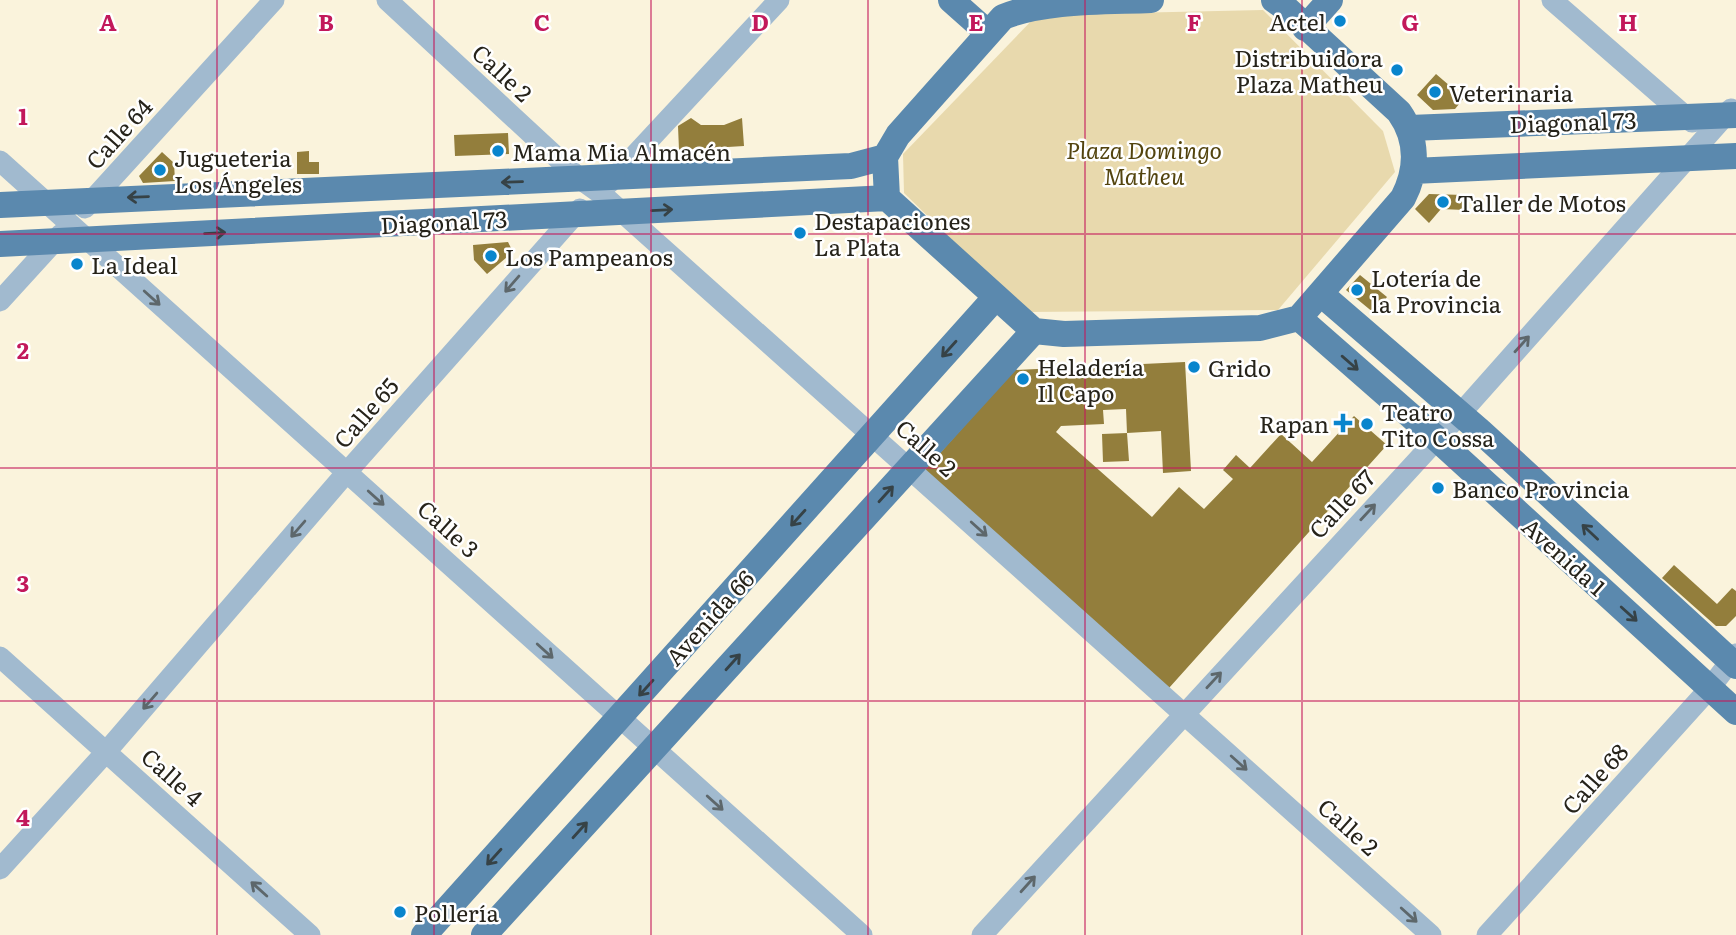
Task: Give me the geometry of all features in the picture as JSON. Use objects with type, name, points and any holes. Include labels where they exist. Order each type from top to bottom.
[{"type":"main road","points":[[951,0],[987,32]]},
{"type":"main road","points":[[1151,0],[1011,5],[898,135],[885,157],[887,198],[1034,331],[1064,334],[1260,327],[1299,318],[1403,198],[1413,171],[1410,128],[1399,112],[1274,0]]},
{"type":"main road","points":[[1305,28],[1330,0]]},
{"type":"main road","name":"Diagonal 73","points":[[1410,128],[1686,116],[1733,111]]},
{"type":"main road","name":"Diagonal 73","points":[[0,205],[93,199],[598,183],[851,166],[885,157]]},
{"type":"main road","name":"Diagonal 73","points":[[1413,171],[1734,158]]},
{"type":"main road","name":"Diagonal 73","points":[[0,244],[71,235],[574,215],[887,198]]},
{"type":"main road","name":"Avenida 1","points":[[1321,295],[1461,413],[1734,661]]},
{"type":"main road","name":"Avenida 66","points":[[424,935],[995,298]]},
{"type":"main road","name":"Avenida 1","points":[[1299,318],[1436,438],[1736,712]]},
{"type":"main road","name":"Avenida 66","points":[[484,935],[1034,331]]},
{"type":"street","name":"Calle 64","points":[[0,301],[71,235],[93,199],[274,0]]},
{"type":"street","name":"Calle 2","points":[[387,0],[598,183],[622,212],[1431,935]]},
{"type":"street","name":"Calle 65","points":[[0,869],[106,752],[347,472],[574,215],[598,183],[779,0]]},
{"type":"street","points":[[1552,0],[1734,158]]},
{"type":"street","name":"Calle 67","points":[[982,935],[1461,413],[1687,158],[1733,111]]},
{"type":"street","name":"Calle 3","points":[[0,160],[47,202],[71,235],[347,472],[862,935]]},
{"type":"street","name":"Calle 4","points":[[0,657],[310,935]]},
{"type":"street","name":"Calle 68","points":[[1487,935],[1734,661]]},
{"type":"green space","name":"Plaza Domingo Matheu","points":[[1263,10],[1383,131],[1395,172],[1278,310],[1026,312],[904,193],[903,154],[1037,15]]},
{"type":"building","name":"Veterinaria","points":[[1436,74],[1464,98],[1455,109],[1433,110],[1417,95]]},
{"type":"building","points":[[691,118],[701,125],[724,125],[742,118],[744,146],[679,150],[678,126]]},
{"type":"building","points":[[508,133],[509,154],[455,156],[454,135]]},
{"type":"building","points":[[309,151],[309,162],[319,162],[319,174],[297,174],[297,152]]},
{"type":"building","name":"Jugueteria Los Ángeles","points":[[162,152],[174,163],[175,181],[143,183],[139,176]]},
{"type":"building","name":"Taller de Motos","points":[[1429,194],[1464,195],[1464,210],[1441,209],[1429,223],[1415,209]]},
{"type":"building","name":"Los Pampeanos","points":[[508,242],[513,252],[487,274],[474,260],[473,245]]},
{"type":"building","points":[[1360,275],[1387,297],[1374,313],[1346,290]]},
{"type":"building","points":[[1185,362],[1191,471],[1163,473],[1161,431],[1127,433],[1126,409],[1103,410],[1104,424],[1061,426],[1056,432],[1152,517],[1179,487],[1204,509],[1233,479],[1223,470],[1236,455],[1250,468],[1281,434],[1312,462],[1354,416],[1387,445],[1169,688],[924,471],[1014,370]]},
{"type":"building","points":[[1127,433],[1129,461],[1103,462],[1102,434]]},
{"type":"building","points":[[1674,565],[1717,604],[1732,588],[1736,591],[1736,616],[1726,626],[1716,626],[1662,578]]},
{"type":"place","name":"Actel","points":[[1340,21]]},
{"type":"place","name":"Distribuidora Plaza Matheu","points":[[1397,70]]},
{"type":"place","name":"Veterinaria","points":[[1435,92]]},
{"type":"place","name":"Mama Mia Almacén","points":[[498,151]]},
{"type":"place","name":"Jugueteria Los Ángeles","points":[[160,170]]},
{"type":"place","name":"Taller de Motos","points":[[1443,202]]},
{"type":"place","name":"Destapaciones La Plata","points":[[800,233]]},
{"type":"place","name":"Los Pampeanos","points":[[491,256]]},
{"type":"place","name":"La Ideal","points":[[77,264]]},
{"type":"place","name":"Lotería de la Provincia","points":[[1357,290]]},
{"type":"place","name":"Grido","points":[[1194,367]]},
{"type":"place","name":"Heladería Il Capo","points":[[1023,379]]},
{"type":"place","name":"Rapan","points":[[1343,423]]},
{"type":"place","name":"Teatro Tito Cossa","points":[[1367,424]]},
{"type":"place","name":"Banco Provincia","points":[[1438,488]]},
{"type":"place","name":"Pollería","points":[[400,912]]}]
